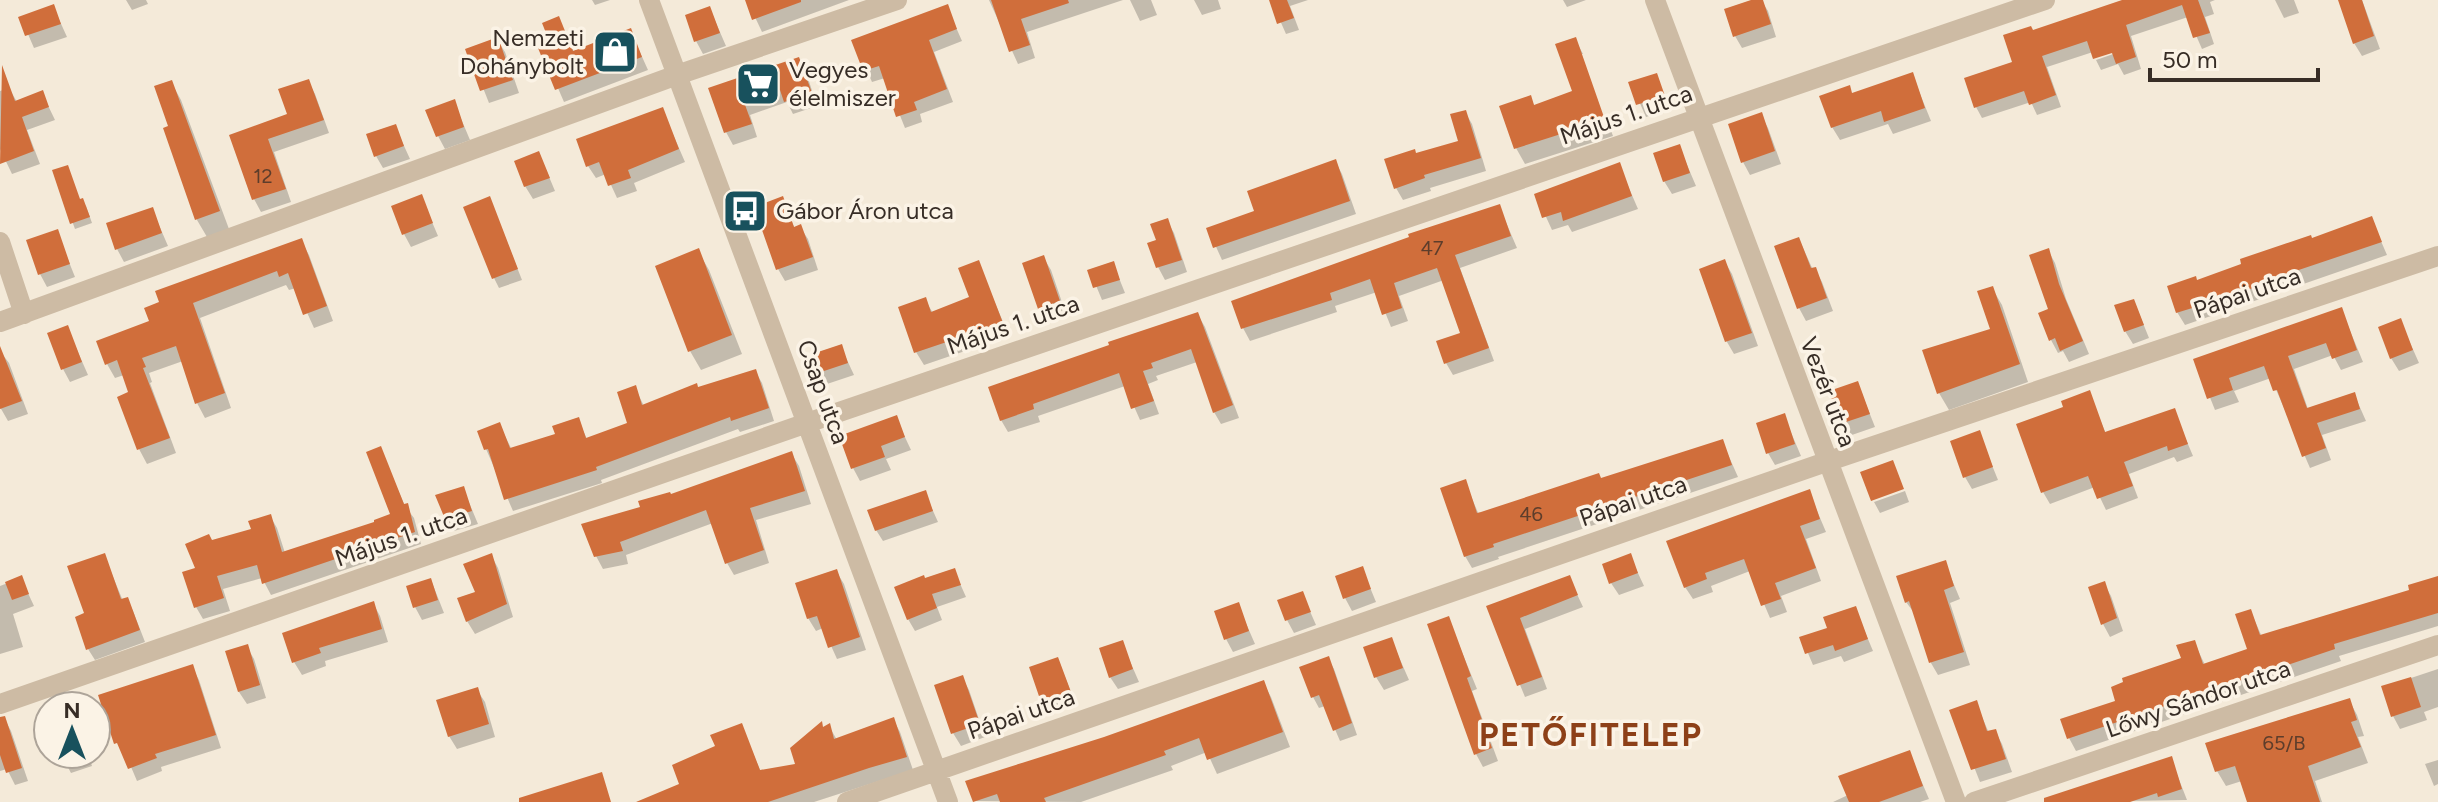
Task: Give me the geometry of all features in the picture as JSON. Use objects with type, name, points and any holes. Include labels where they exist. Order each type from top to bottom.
[{"type":"street","name":"Csap utca","points":[[649,0],[948,802]]},
{"type":"street","points":[[0,322],[677,75],[897,0]]},
{"type":"street","name":"Vezér utca","points":[[1655,0],[1956,802]]},
{"type":"street","name":"Május 1. utca","points":[[0,704],[807,423],[2045,0]]},
{"type":"street","points":[[0,242],[24,314]]},
{"type":"street","name":"Pápai utca","points":[[847,802],[1826,462],[2438,256]]},
{"type":"street","name":"Lőwy Sándor utca","points":[[1974,802],[2438,645]]},
{"type":"building","points":[[745,0],[801,0],[801,2],[752,20]]},
{"type":"building","points":[[991,0],[1068,0],[1069,3],[1021,19],[1030,45],[1009,52]]},
{"type":"building","points":[[1269,0],[1287,0],[1294,18],[1277,24]]},
{"type":"building","points":[[1751,0],[1763,0],[1771,24],[1733,37],[1724,9]]},
{"type":"building","points":[[2122,0],[2198,0],[2210,33],[2193,38],[2182,5],[2126,25],[2136,57],[2116,64],[2112,53],[2093,59],[2087,41],[2042,56],[2056,95],[2029,105],[2024,91],[1974,108],[1964,78],[2012,62],[2003,35],[2031,26],[2033,30]]},
{"type":"building","points":[[2338,0],[2362,0],[2374,36],[2353,44]]},
{"type":"building","points":[[54,4],[61,24],[25,36],[18,17]]},
{"type":"building","points":[[948,4],[957,29],[929,40],[947,89],[914,102],[917,110],[896,117],[879,66],[863,71],[851,40]]},
{"type":"building","points":[[710,6],[720,33],[694,42],[685,15]]},
{"type":"building","points":[[559,16],[573,51],[631,28],[642,57],[555,90],[538,48],[550,43],[542,23]]},
{"type":"building","points":[[498,37],[513,80],[480,91],[465,49]]},
{"type":"building","points":[[1576,37],[1605,120],[1514,149],[1499,106],[1531,95],[1534,105],[1572,91],[1555,44]]},
{"type":"building","points":[[799,57],[812,93],[784,102],[780,90],[744,102],[752,124],[724,133],[708,88]]},
{"type":"building","points":[[2,65],[15,101],[43,90],[49,107],[22,117],[34,151],[0,164]]},
{"type":"building","points":[[1913,72],[1925,108],[1884,122],[1881,111],[1831,128],[1819,96],[1850,85],[1852,93]]},
{"type":"building","points":[[1657,73],[1665,96],[1636,105],[1628,82]]},
{"type":"building","points":[[309,79],[324,120],[268,139],[286,189],[252,200],[229,135],[287,114],[278,89]]},
{"type":"building","points":[[172,80],[220,211],[195,220],[163,128],[168,126],[154,86]]},
{"type":"building","points":[[455,99],[464,127],[436,137],[425,110]]},
{"type":"building","points":[[663,107],[679,149],[628,170],[631,178],[608,186],[599,162],[586,167],[576,139]]},
{"type":"building","points":[[1466,110],[1481,158],[1424,175],[1425,178],[1394,189],[1384,159],[1458,141],[1450,114]]},
{"type":"building","points":[[1762,112],[1775,151],[1741,163],[1728,124]]},
{"type":"building","points":[[396,124],[404,146],[374,157],[366,134]]},
{"type":"building","points":[[1680,144],[1690,173],[1663,182],[1653,153]]},
{"type":"building","points":[[539,151],[550,178],[524,187],[514,161]]},
{"type":"building","points":[[1336,159],[1350,201],[1213,248],[1206,228],[1254,211],[1247,191]]},
{"type":"building","points":[[1620,162],[1632,196],[1563,221],[1561,212],[1542,218],[1534,194]]},
{"type":"building","points":[[68,165],[90,217],[70,224],[52,170]]},
{"type":"building","points":[[422,194],[433,223],[402,235],[391,206]]},
{"type":"building","points":[[490,196],[518,269],[492,279],[463,207]]},
{"type":"building","points":[[783,196],[794,227],[801,224],[813,257],[776,270],[754,207]]},
{"type":"building","points":[[1500,204],[1511,236],[1455,255],[1489,348],[1444,364],[1436,341],[1460,333],[1437,268],[1394,283],[1402,308],[1382,315],[1370,279],[1330,293],[1332,300],[1241,329],[1231,301],[1409,237],[1408,234]]},
{"type":"building","points":[[153,207],[162,233],[115,250],[106,223]]},
{"type":"building","points":[[2372,216],[2382,242],[2176,313],[2167,286],[2196,276],[2197,280],[2241,264],[2240,259]]},
{"type":"building","points":[[1168,218],[1182,260],[1156,268],[1147,243],[1156,240],[1150,224]]},
{"type":"building","points":[[58,229],[70,264],[38,275],[26,240]]},
{"type":"building","points":[[1799,237],[1811,268],[1816,267],[1827,298],[1797,309],[1774,246]]},
{"type":"building","points":[[302,238],[327,306],[303,315],[288,273],[279,277],[277,271],[193,303],[225,393],[195,404],[176,346],[142,358],[170,438],[137,450],[117,397],[128,392],[117,360],[105,365],[96,341],[149,321],[144,308],[159,302],[155,291]]},
{"type":"building","points":[[699,248],[732,335],[688,352],[655,266]]},
{"type":"building","points":[[2049,248],[2059,284],[2083,341],[2060,351],[2055,338],[2049,341],[2038,313],[2048,309],[2029,255]]},
{"type":"building","points":[[1044,255],[1060,301],[1038,309],[1022,263]]},
{"type":"building","points":[[1725,259],[1752,333],[1725,342],[1699,269]]},
{"type":"building","points":[[979,260],[1003,323],[914,353],[898,307],[926,297],[931,312],[969,297],[958,268]]},
{"type":"building","points":[[1114,261],[1120,280],[1093,288],[1087,270]]},
{"type":"building","points":[[1993,286],[2020,364],[1937,394],[1922,350],[1990,329],[1977,291]]},
{"type":"building","points":[[2134,299],[2144,325],[2124,332],[2114,305]]},
{"type":"building","points":[[2342,307],[2357,350],[2332,359],[2326,343],[2288,356],[2307,408],[2355,392],[2360,409],[2317,423],[2326,448],[2302,457],[2277,390],[2273,391],[2264,366],[2229,378],[2233,390],[2207,399],[2193,359]]},
{"type":"building","points":[[1198,312],[1233,405],[1213,413],[1191,349],[1151,363],[1153,368],[1143,371],[1154,401],[1131,409],[1119,373],[1033,404],[1034,409],[1000,421],[988,387]]},
{"type":"building","points":[[2401,318],[2413,350],[2390,359],[2378,327]]},
{"type":"building","points":[[68,325],[82,362],[61,370],[47,333]]},
{"type":"building","points":[[842,344],[848,363],[818,373],[812,354]]},
{"type":"building","points":[[0,346],[22,401],[0,409]]},
{"type":"building","points":[[756,369],[769,408],[731,421],[730,417],[596,467],[597,470],[504,500],[488,449],[484,450],[477,431],[500,422],[510,448],[555,434],[552,426],[579,417],[586,438],[627,423],[617,392],[636,385],[642,405],[697,383],[698,387]]},
{"type":"building","points":[[1858,381],[1870,414],[1840,424],[1829,391]]},
{"type":"building","points":[[2090,390],[2105,432],[2175,408],[2188,444],[2168,451],[2167,446],[2124,462],[2133,486],[2097,499],[2088,476],[2041,493],[2016,424],[2063,407],[2061,401]]},
{"type":"building","points":[[1785,413],[1795,444],[1766,454],[1756,423]]},
{"type":"building","points":[[897,415],[905,437],[881,446],[885,457],[851,469],[839,436]]},
{"type":"building","points":[[1980,430],[1993,467],[1963,478],[1950,441]]},
{"type":"building","points":[[1723,439],[1732,465],[1493,544],[1494,547],[1464,557],[1440,488],[1466,479],[1477,513],[1599,473],[1601,478]]},
{"type":"building","points":[[381,446],[404,504],[408,503],[415,532],[262,584],[257,565],[217,576],[224,598],[194,608],[182,572],[195,568],[185,544],[209,534],[212,540],[251,529],[248,521],[271,514],[282,552],[390,514],[366,452]]},
{"type":"building","points":[[792,451],[805,491],[750,508],[764,550],[725,564],[706,510],[620,542],[623,551],[594,557],[581,524],[640,507],[638,501],[671,494]]},
{"type":"building","points":[[1893,460],[1904,489],[1871,501],[1860,472]]},
{"type":"building","points":[[464,486],[472,511],[445,519],[435,495]]},
{"type":"building","points":[[1810,489],[1820,519],[1800,526],[1816,568],[1775,583],[1781,599],[1761,606],[1744,559],[1705,573],[1707,579],[1684,588],[1666,541]]},
{"type":"building","points":[[926,490],[933,511],[875,531],[867,510]]},
{"type":"building","points":[[105,553],[121,599],[128,597],[140,630],[86,650],[75,617],[84,613],[67,566]]},
{"type":"building","points":[[492,553],[507,604],[466,622],[457,598],[475,592],[463,564]]},
{"type":"building","points":[[1631,553],[1638,573],[1609,584],[1602,564]]},
{"type":"building","points":[[1946,560],[1954,586],[1944,590],[1964,652],[1929,663],[1909,601],[1905,603],[1896,576]]},
{"type":"building","points":[[1363,566],[1371,589],[1343,599],[1335,576]]},
{"type":"building","points":[[955,568],[961,585],[932,594],[937,608],[907,620],[894,587],[924,575],[925,578]]},
{"type":"building","points":[[837,569],[860,637],[828,648],[817,616],[807,619],[795,583]]},
{"type":"building","points":[[22,575],[29,594],[12,600],[5,582]]},
{"type":"building","points":[[1570,575],[1578,595],[1520,618],[1542,677],[1517,686],[1486,606]]},
{"type":"building","points":[[2438,576],[2438,613],[2334,644],[2335,649],[2067,739],[2060,719],[2115,701],[2111,687],[2123,682],[2122,678],[2181,658],[2176,645],[2195,640],[2203,664],[2247,649],[2235,614],[2251,609],[2260,635],[2409,590],[2408,585]]},
{"type":"building","points":[[431,578],[438,600],[413,608],[406,586]]},
{"type":"building","points":[[2105,581],[2117,618],[2101,625],[2088,587]]},
{"type":"building","points":[[1303,591],[1311,612],[1285,621],[1277,600]]},
{"type":"building","points":[[374,601],[382,629],[319,648],[321,653],[292,663],[282,633]]},
{"type":"building","points":[[1239,602],[1249,631],[1224,640],[1214,611]]},
{"type":"building","points":[[1856,606],[1868,639],[1835,651],[1833,645],[1805,654],[1799,637],[1827,628],[1823,617]]},
{"type":"building","points":[[1449,616],[1492,748],[1474,755],[1427,624]]},
{"type":"building","points":[[1392,637],[1403,668],[1374,678],[1363,647]]},
{"type":"building","points":[[1123,640],[1133,669],[1109,678],[1099,648]]},
{"type":"building","points":[[248,644],[260,685],[238,692],[225,651]]},
{"type":"building","points":[[1329,656],[1352,723],[1333,731],[1319,695],[1311,698],[1299,667]]},
{"type":"building","points":[[1058,657],[1071,692],[1041,702],[1029,667]]},
{"type":"building","points":[[193,664],[216,735],[155,754],[157,758],[128,769],[112,738],[112,690]]},
{"type":"building","points":[[963,675],[980,724],[951,734],[934,685]]},
{"type":"building","points":[[2411,677],[2421,707],[2391,717],[2381,686]]},
{"type":"building","points":[[1264,680],[1283,732],[1207,760],[1199,738],[1164,751],[1166,755],[1044,798],[1046,802],[1000,802],[997,794],[973,802],[965,781],[1104,737]]},
{"type":"building","points":[[478,687],[489,724],[448,737],[436,700]]},
{"type":"building","points":[[2350,698],[2357,720],[2351,722],[2361,747],[2308,766],[2320,802],[2247,802],[2235,766],[2215,772],[2205,743]]},
{"type":"building","points":[[1977,700],[1987,731],[1996,729],[2006,759],[1971,770],[1949,710]]},
{"type":"building","points":[[5,716],[22,768],[6,773],[0,755],[0,717]]},
{"type":"building","points":[[894,717],[907,757],[768,802],[636,802],[679,784],[672,765],[715,746],[710,735],[742,723],[760,770],[795,764],[790,748],[822,721],[823,727],[830,723],[834,739]]},
{"type":"building","points":[[1910,750],[1923,786],[1879,802],[1849,802],[1838,776]]},
{"type":"building","points":[[2172,756],[2182,789],[2130,802],[2044,802],[2044,798]]},
{"type":"building","points":[[602,772],[611,802],[519,802],[519,798]]},
{"type":"place","name":"Nemzeti Dohánybolt","points":[[615,52]]},
{"type":"place","name":"Vegyes élelmiszer","points":[[758,84]]},
{"type":"place","name":"Gábor Áron utca","points":[[745,211]]},
{"type":"district","name":"PETŐFITELEP","points":[[1591,735]]}]
